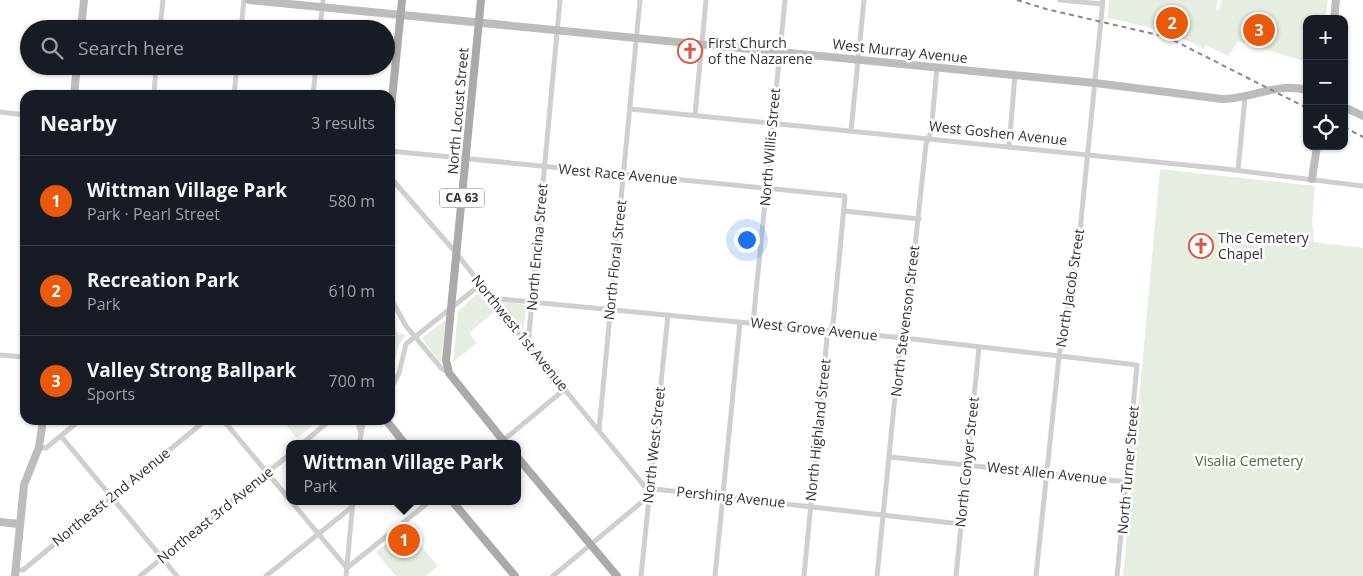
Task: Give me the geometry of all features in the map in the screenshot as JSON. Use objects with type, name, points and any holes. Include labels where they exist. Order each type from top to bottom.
[{"type":"main road","points":[[82,20],[84,0]]},
{"type":"main road","name":"West Murray Avenue","points":[[249,0],[323,4],[400,16],[479,22],[1016,75],[1222,99],[1246,97],[1282,87],[1303,90]]},
{"type":"main road","points":[[395,68],[402,0]]},
{"type":"main road","name":"North Locust Street","points":[[449,373],[446,360],[482,0]]},
{"type":"main road","points":[[1334,15],[1336,0]]},
{"type":"main road","points":[[75,90],[76,75]]},
{"type":"main road","points":[[393,90],[394,75]]},
{"type":"main road","points":[[1348,109],[1363,116]]},
{"type":"main road","points":[[1312,179],[1316,150]]},
{"type":"main road","points":[[449,373],[501,440]]},
{"type":"main road","points":[[15,573],[24,485],[39,447],[42,425]]},
{"type":"main road","points":[[390,425],[402,440]]},
{"type":"main road","points":[[521,462],[617,576]]},
{"type":"main road","points":[[455,505],[515,576]]},
{"type":"main road","points":[[0,522],[20,524]]},
{"type":"street","points":[[161,20],[163,0]]},
{"type":"street","points":[[242,20],[244,0]]},
{"type":"street","name":"North Encina Street","points":[[528,345],[560,0]]},
{"type":"street","name":"North Floral Street","points":[[599,430],[640,0]]},
{"type":"street","points":[[695,115],[706,0]]},
{"type":"street","name":"North Willis Street","points":[[753,323],[785,0]]},
{"type":"street","points":[[851,131],[864,0]]},
{"type":"street","points":[[1060,0],[1102,2]]},
{"type":"street","name":"North Jacob Street","points":[[1036,576],[1059,356],[1077,259],[1102,2]]},
{"type":"street","points":[[321,20],[323,4]]},
{"type":"street","name":"North Stevenson Street","points":[[878,576],[900,346],[904,338],[928,139],[931,132],[937,68]]},
{"type":"street","points":[[154,90],[155,75]]},
{"type":"street","points":[[235,90],[236,75]]},
{"type":"street","points":[[314,90],[315,75]]},
{"type":"street","points":[[1009,147],[1016,75]]},
{"type":"street","points":[[1238,170],[1246,97]]},
{"type":"street","name":"West Goshen Avenue","points":[[630,109],[1238,170],[1363,186]]},
{"type":"street","points":[[0,112],[20,114]]},
{"type":"street","name":"West Race Avenue","points":[[395,152],[845,196]]},
{"type":"street","name":"Northwest 1st Avenue","points":[[395,183],[457,254],[528,345],[646,488],[650,488]]},
{"type":"street","name":"North Highland Street","points":[[804,576],[827,338],[833,324],[845,196]]},
{"type":"street","points":[[844,211],[919,219]]},
{"type":"street","points":[[395,381],[399,373],[404,348],[414,336],[480,285]]},
{"type":"street","name":"West Grove Avenue","points":[[491,298],[904,338],[1137,365]]},
{"type":"street","points":[[395,306],[414,336],[441,368],[449,373]]},
{"type":"street","name":"North West Street","points":[[641,576],[668,315]]},
{"type":"street","points":[[715,576],[740,322]]},
{"type":"street","name":"North Conyer Street","points":[[956,576],[979,347]]},
{"type":"street","points":[[0,355],[20,357]]},
{"type":"street","name":"North Turner Street","points":[[1117,576],[1137,365]]},
{"type":"street","points":[[507,440],[565,390]]},
{"type":"street","points":[[39,447],[46,448],[74,425]]},
{"type":"street","name":"Northeast 2nd Avenue","points":[[15,573],[23,570],[200,425]]},
{"type":"street","points":[[227,425],[286,497]]},
{"type":"street","points":[[307,440],[324,425]]},
{"type":"street","points":[[359,425],[360,431]]},
{"type":"street","points":[[359,440],[362,425]]},
{"type":"street","points":[[61,436],[177,576]]},
{"type":"street","name":"West Allen Avenue","points":[[890,456],[1127,482]]},
{"type":"street","name":"Northeast 3rd Avenue","points":[[140,576],[286,457]]},
{"type":"street","name":"Pershing Avenue","points":[[650,488],[961,524]]},
{"type":"street","points":[[553,576],[643,501],[648,502]]},
{"type":"street","points":[[293,505],[347,568]]},
{"type":"street","points":[[266,576],[352,505]]},
{"type":"street","points":[[346,576],[353,505]]},
{"type":"street","points":[[347,568],[425,505]]},
{"type":"green space","points":[[1109,0],[1218,0],[1216,10],[1218,11],[1222,0],[1328,0],[1326,15],[1303,15],[1303,61],[1238,41],[1228,56],[1206,45],[1204,49],[1193,43],[1145,26],[1108,18]]},
{"type":"green space","name":"Visalia Cemetery","points":[[1160,169],[1315,186],[1312,221],[1314,242],[1363,248],[1363,576],[1123,576]]},
{"type":"green space","points":[[477,294],[494,312],[469,333],[477,343],[453,362],[458,311]]},
{"type":"green space","points":[[504,300],[527,306],[523,329],[502,303]]},
{"type":"green space","points":[[444,321],[446,322],[440,363],[422,338]]},
{"type":"green space","points":[[395,326],[397,332],[406,335],[399,345],[395,359]]},
{"type":"green space","points":[[286,425],[313,425],[297,438]]},
{"type":"green space","points":[[406,528],[438,566],[426,576],[396,576],[376,552]]},
{"type":"railway","points":[[1017,0],[1046,9],[1167,37],[1303,106]]},
{"type":"railway","points":[[1348,129],[1363,137]]},
{"type":"place","name":"Recreation Park","points":[[1172,23]]},
{"type":"place","name":"Valley Strong Ballpark","points":[[1259,30]]},
{"type":"place","name":"First Church of the Nazarene","points":[[690,51]]},
{"type":"place","name":"The Cemetery Chapel","points":[[1201,246]]},
{"type":"place","name":"Wittman Village Park","points":[[404,540]]}]
